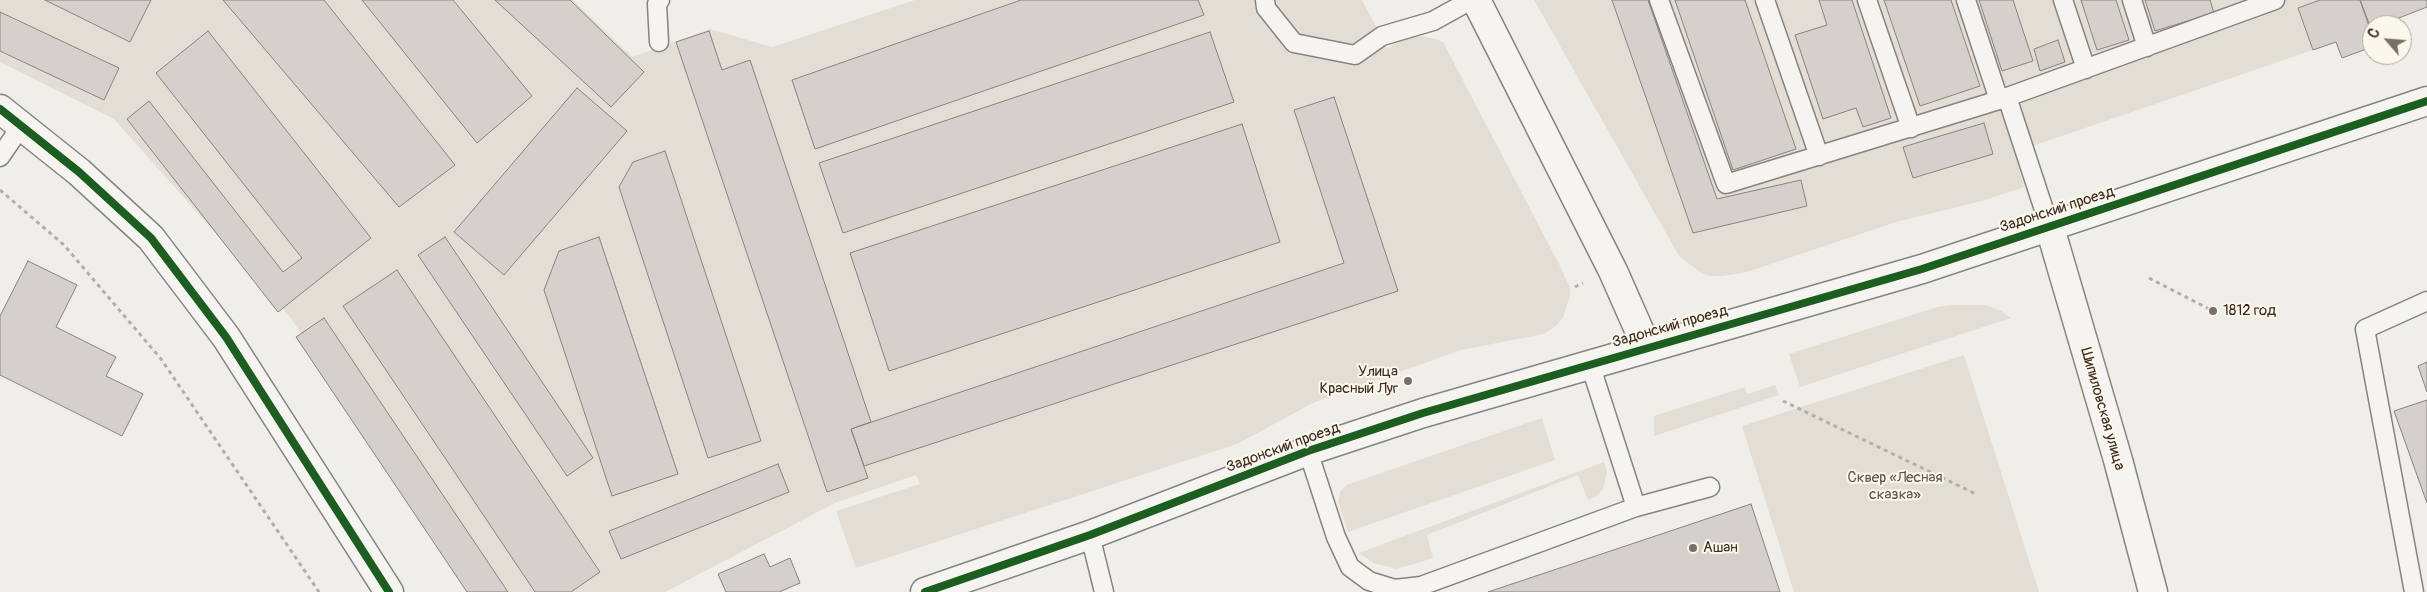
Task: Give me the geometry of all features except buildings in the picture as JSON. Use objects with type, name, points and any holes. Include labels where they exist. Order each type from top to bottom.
[{"type":"street","points":[[1476,0],[1613,271],[1647,348]]},
{"type":"street","name":"Задонский проезд","points":[[932,591],[1090,535],[1308,451],[1423,413],[1922,269],[2050,228],[2427,101]]},
{"type":"street","points":[[0,109],[79,172],[151,238],[226,337],[390,592]]},
{"type":"street","name":"Шипиловская улица","points":[[2050,228],[2118,460],[2153,592]]},
{"type":"lane","points":[[659,42],[657,4],[660,0]]},
{"type":"lane","points":[[1265,0],[1266,8],[1294,43],[1355,55],[1382,36],[1433,21],[1471,0]]},
{"type":"lane","points":[[1659,0],[1726,184],[2003,98],[2147,47],[2230,8],[2275,0]]},
{"type":"lane","points":[[1765,0],[1819,156]]},
{"type":"lane","points":[[1867,0],[1911,128]]},
{"type":"lane","points":[[1966,0],[2050,228]]},
{"type":"lane","points":[[2063,0],[2086,69]]},
{"type":"lane","points":[[2132,0],[2147,47]]},
{"type":"lane","points":[[0,157],[22,126]]},
{"type":"lane","points":[[2414,592],[2365,329],[2427,301]]},
{"type":"lane","points":[[1590,364],[1636,507]]},
{"type":"lane","points":[[1308,451],[1336,537],[1350,567],[1369,581],[1395,589],[1421,586],[1636,507],[1710,487]]},
{"type":"lane","points":[[1090,535],[1104,592]]},
{"type":"path","points":[[0,190],[64,245],[161,359],[319,592]]},
{"type":"path","points":[[2149,278],[2213,311]]},
{"type":"path","points":[[1784,401],[1976,494]]},
{"type":"shaded area","points":[[0,0],[573,0],[632,57],[710,29],[772,47],[915,0],[1362,0],[1388,49],[1399,38],[1410,35],[1433,38],[1443,42],[1561,268],[1570,288],[1570,296],[1563,318],[1556,326],[1544,334],[1461,350],[1315,402],[1237,444],[856,568],[836,511],[920,484],[916,475],[835,503],[665,592],[470,592],[291,318],[114,119],[0,62]]},
{"type":"shaded area","points":[[1534,0],[2320,0],[2298,8],[2313,50],[2015,152],[2024,187],[1982,201],[1896,222],[1747,272],[1710,276],[1700,272],[1679,256]]},
{"type":"shaded area","points":[[1986,305],[2001,311],[2011,318],[1800,387],[1789,354],[1937,307]]},
{"type":"shaded area","name":"Сквер «Лесная сказка»","points":[[1964,355],[2039,592],[1794,592],[1742,426]]},
{"type":"shaded area","points":[[1775,385],[1779,395],[1654,436],[1654,416],[1745,387],[1747,394]]},
{"type":"shaded area","points":[[1542,418],[1555,460],[1348,532],[1338,502],[1340,492],[1346,485]]},
{"type":"shaded area","points":[[1604,462],[1607,473],[1603,489],[1597,496],[1588,500],[1578,475],[1427,535],[1433,558],[1396,569],[1374,563],[1359,553]]},
{"type":"cycle path","points":[[925,592],[1090,535],[1308,451],[1423,413],[1922,269],[2427,101]]},
{"type":"cycle path","points":[[0,109],[79,172],[151,238],[226,337],[389,592]]},
{"type":"place","name":"1812 год","points":[[2213,311]]},
{"type":"place","name":"Улица Красный Луг","points":[[1408,381]]},
{"type":"place","name":"Ашан","points":[[1693,548]]}]
